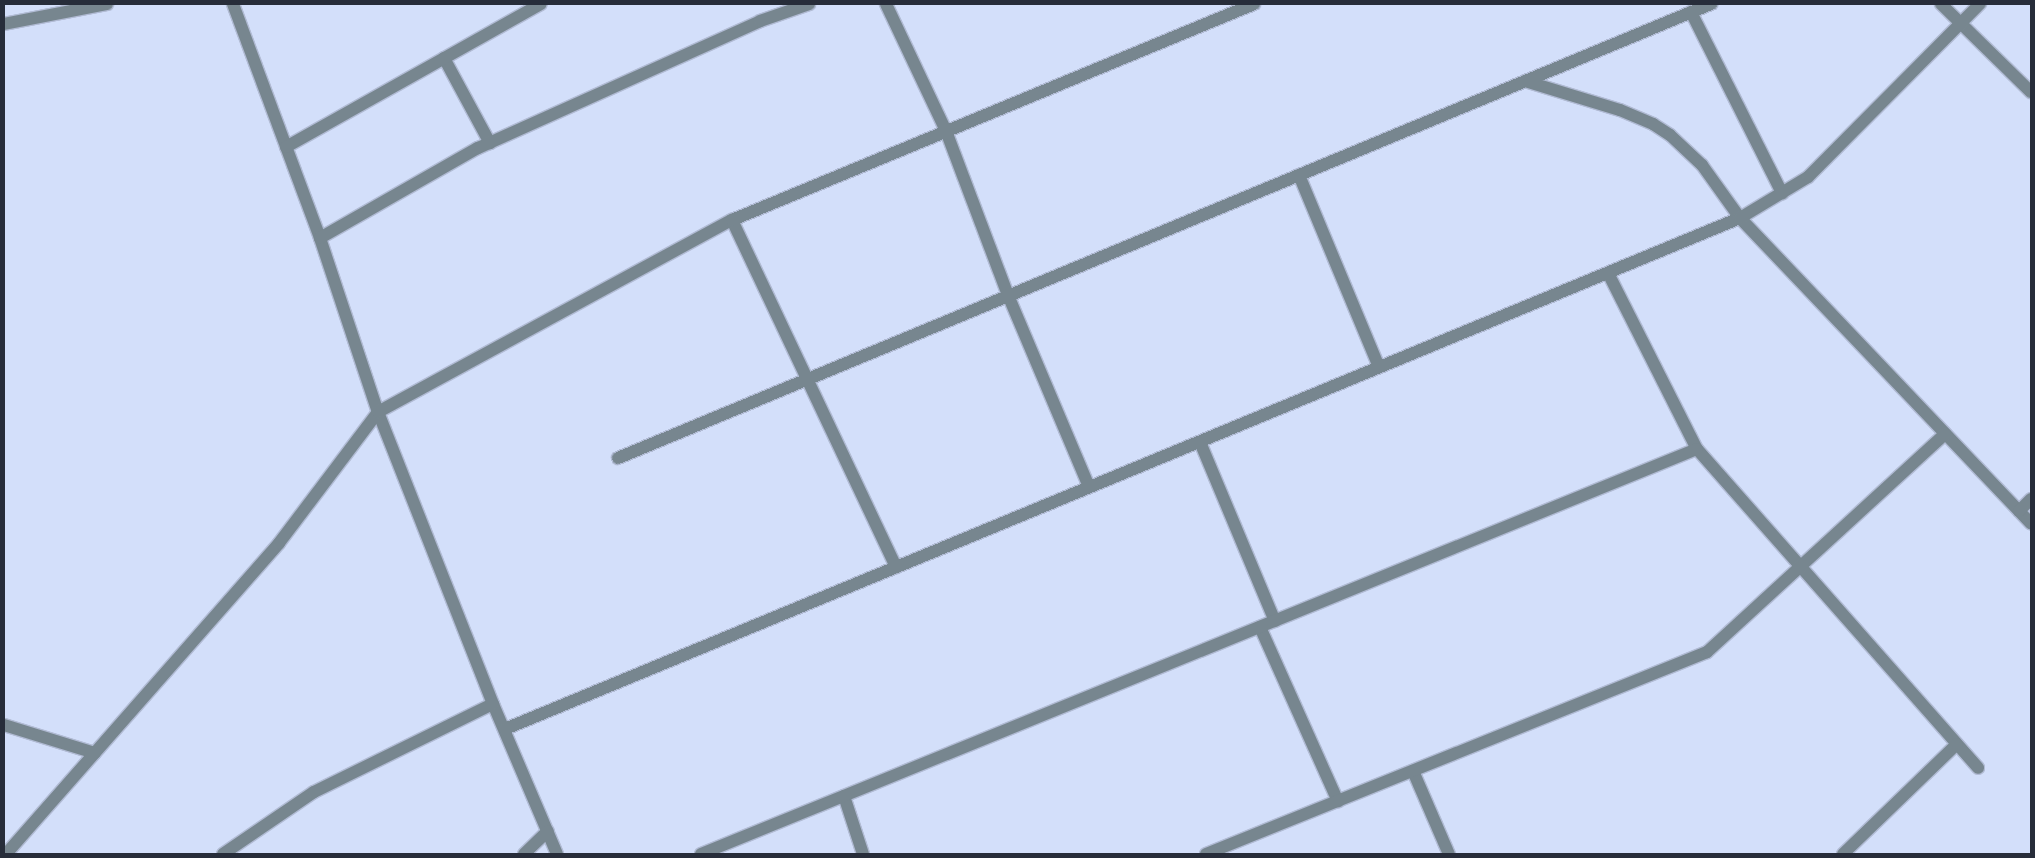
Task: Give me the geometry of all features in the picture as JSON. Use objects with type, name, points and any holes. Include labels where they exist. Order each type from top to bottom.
[{"type":"street","points":[[4,24],[107,4]]},
{"type":"street","points":[[233,4],[320,238],[378,412],[493,704],[557,854]]},
{"type":"street","points":[[286,148],[541,4]]},
{"type":"street","points":[[320,238],[490,143],[775,9],[809,4]]},
{"type":"street","points":[[886,4],[946,131],[1008,296],[1089,487]]},
{"type":"street","points":[[6,854],[279,543],[378,412],[732,220],[1254,4]]},
{"type":"street","points":[[618,458],[1711,4]]},
{"type":"street","points":[[1941,4],[2031,92]]},
{"type":"street","points":[[505,729],[1740,218],[1808,177],[1980,4]]},
{"type":"street","points":[[1691,12],[1782,193]]},
{"type":"street","points":[[444,58],[490,143]]},
{"type":"street","points":[[1525,81],[1620,110],[1653,124],[1670,135],[1702,165],[1740,218],[2031,524]]},
{"type":"street","points":[[1299,175],[1380,367]]},
{"type":"street","points":[[732,220],[896,568]]},
{"type":"street","points":[[1608,272],[1697,449],[1978,768]]},
{"type":"street","points":[[1206,854],[1707,652],[1945,434]]},
{"type":"street","points":[[1200,442],[1275,621]]},
{"type":"street","points":[[701,854],[1697,449]]},
{"type":"street","points":[[2019,511],[2031,499]]},
{"type":"street","points":[[1260,627],[1338,801]]},
{"type":"street","points":[[224,854],[314,792],[493,704]]},
{"type":"street","points":[[4,725],[95,752]]},
{"type":"street","points":[[1843,854],[1957,744]]},
{"type":"street","points":[[1413,771],[1450,854]]},
{"type":"street","points":[[844,796],[863,854]]},
{"type":"street","points":[[524,854],[548,831]]}]
